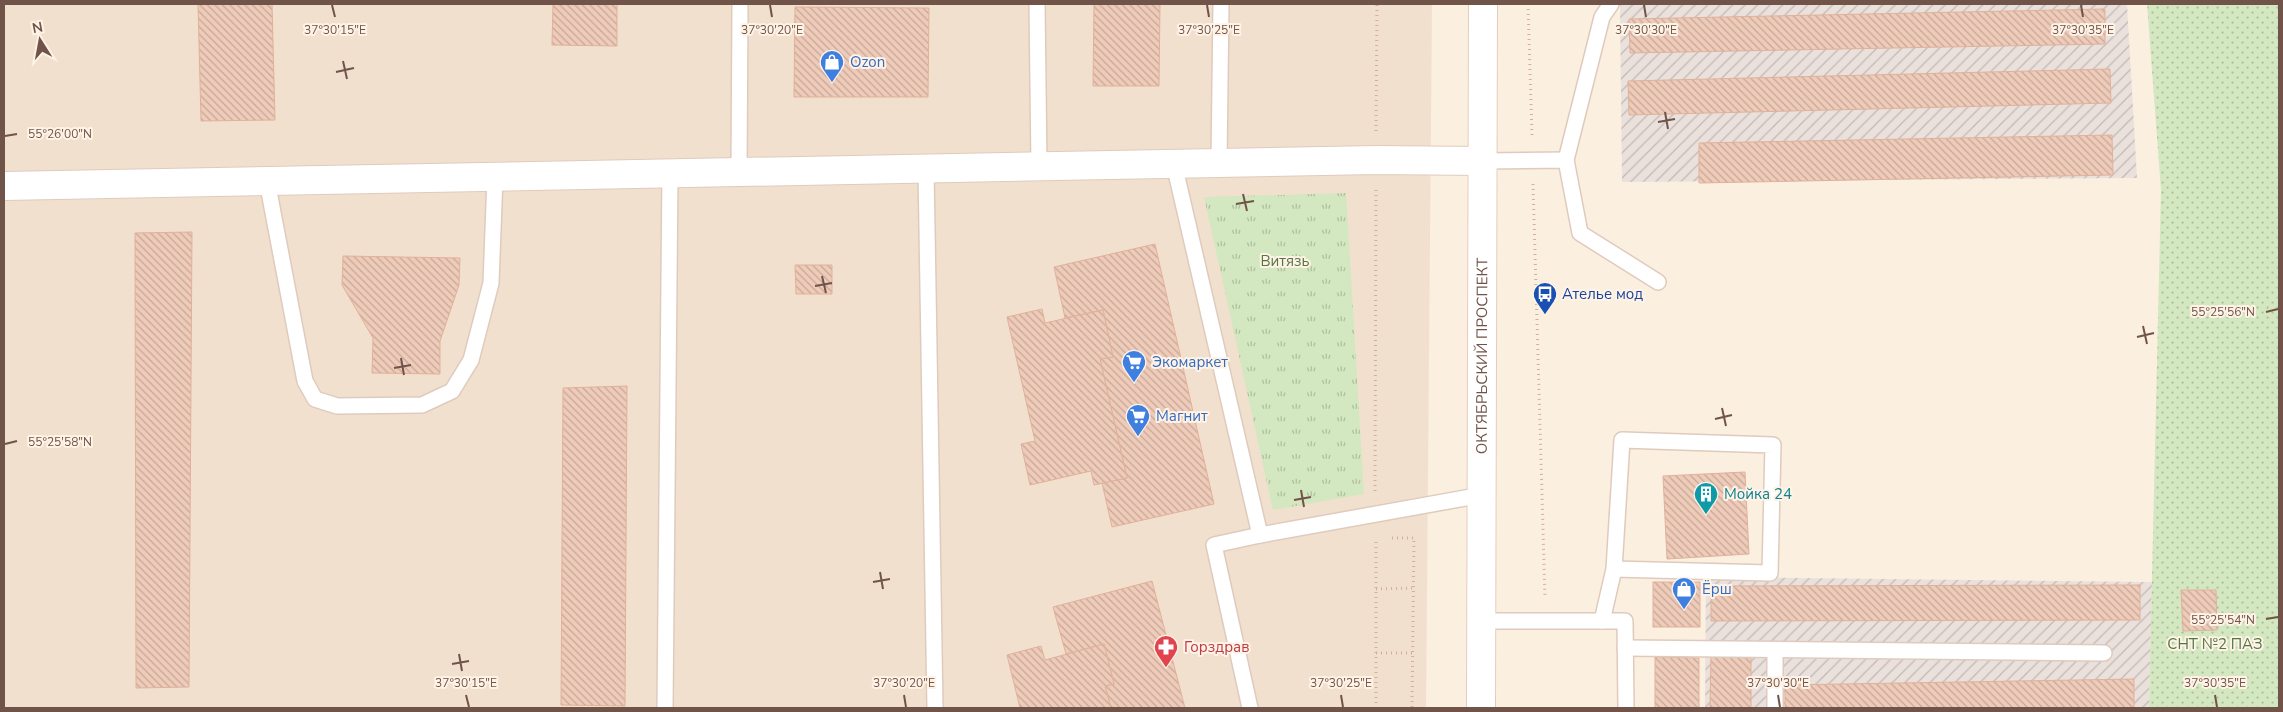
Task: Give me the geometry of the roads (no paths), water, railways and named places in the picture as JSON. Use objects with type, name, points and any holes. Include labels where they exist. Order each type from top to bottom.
[{"type":"street","name":"ОКТЯБРЬСКИЙ ПРОСПЕКТ","points":[[1481,708],[1483,4]]},
{"type":"street","points":[[4,186],[1376,160],[1483,161]]},
{"type":"lane","points":[[739,172],[740,4]]},
{"type":"lane","points":[[1037,4],[1039,166]]},
{"type":"lane","points":[[1219,163],[1220,4]]},
{"type":"lane","points":[[1611,4],[1602,17],[1566,160],[1580,232],[1658,282]]},
{"type":"lane","points":[[1483,161],[1566,160]]},
{"type":"lane","points":[[1174,164],[1260,535]]},
{"type":"lane","points":[[926,168],[935,708]]},
{"type":"lane","points":[[665,708],[670,173]]},
{"type":"lane","points":[[267,181],[305,381],[315,399],[337,406],[422,405],[452,391],[471,360],[491,283],[495,176]]},
{"type":"lane","points":[[1602,621],[1614,568],[1622,440],[1773,444],[1770,573],[1614,568]]},
{"type":"lane","points":[[1250,708],[1214,545],[1482,495]]},
{"type":"lane","points":[[1481,621],[1625,621],[1626,708]]},
{"type":"lane","points":[[1625,648],[2104,653]]},
{"type":"lane","points":[[1775,650],[1775,708]]},
{"type":"place","name":"Ozon","points":[[832,83]]},
{"type":"place","name":"Ателье мод","points":[[1545,315]]},
{"type":"place","name":"Экомаркет","points":[[1134,383]]},
{"type":"place","name":"Магнит","points":[[1138,437]]},
{"type":"place","name":"Мойка 24","points":[[1706,515]]},
{"type":"place","name":"Ёрш","points":[[1684,610]]},
{"type":"place","name":"Горздрав","points":[[1166,668]]},
{"type":"park label","name":"Витязь","points":[[1285,261]]},
{"type":"park label","name":"СНТ №2 ПАЗ","points":[[2215,644]]}]
